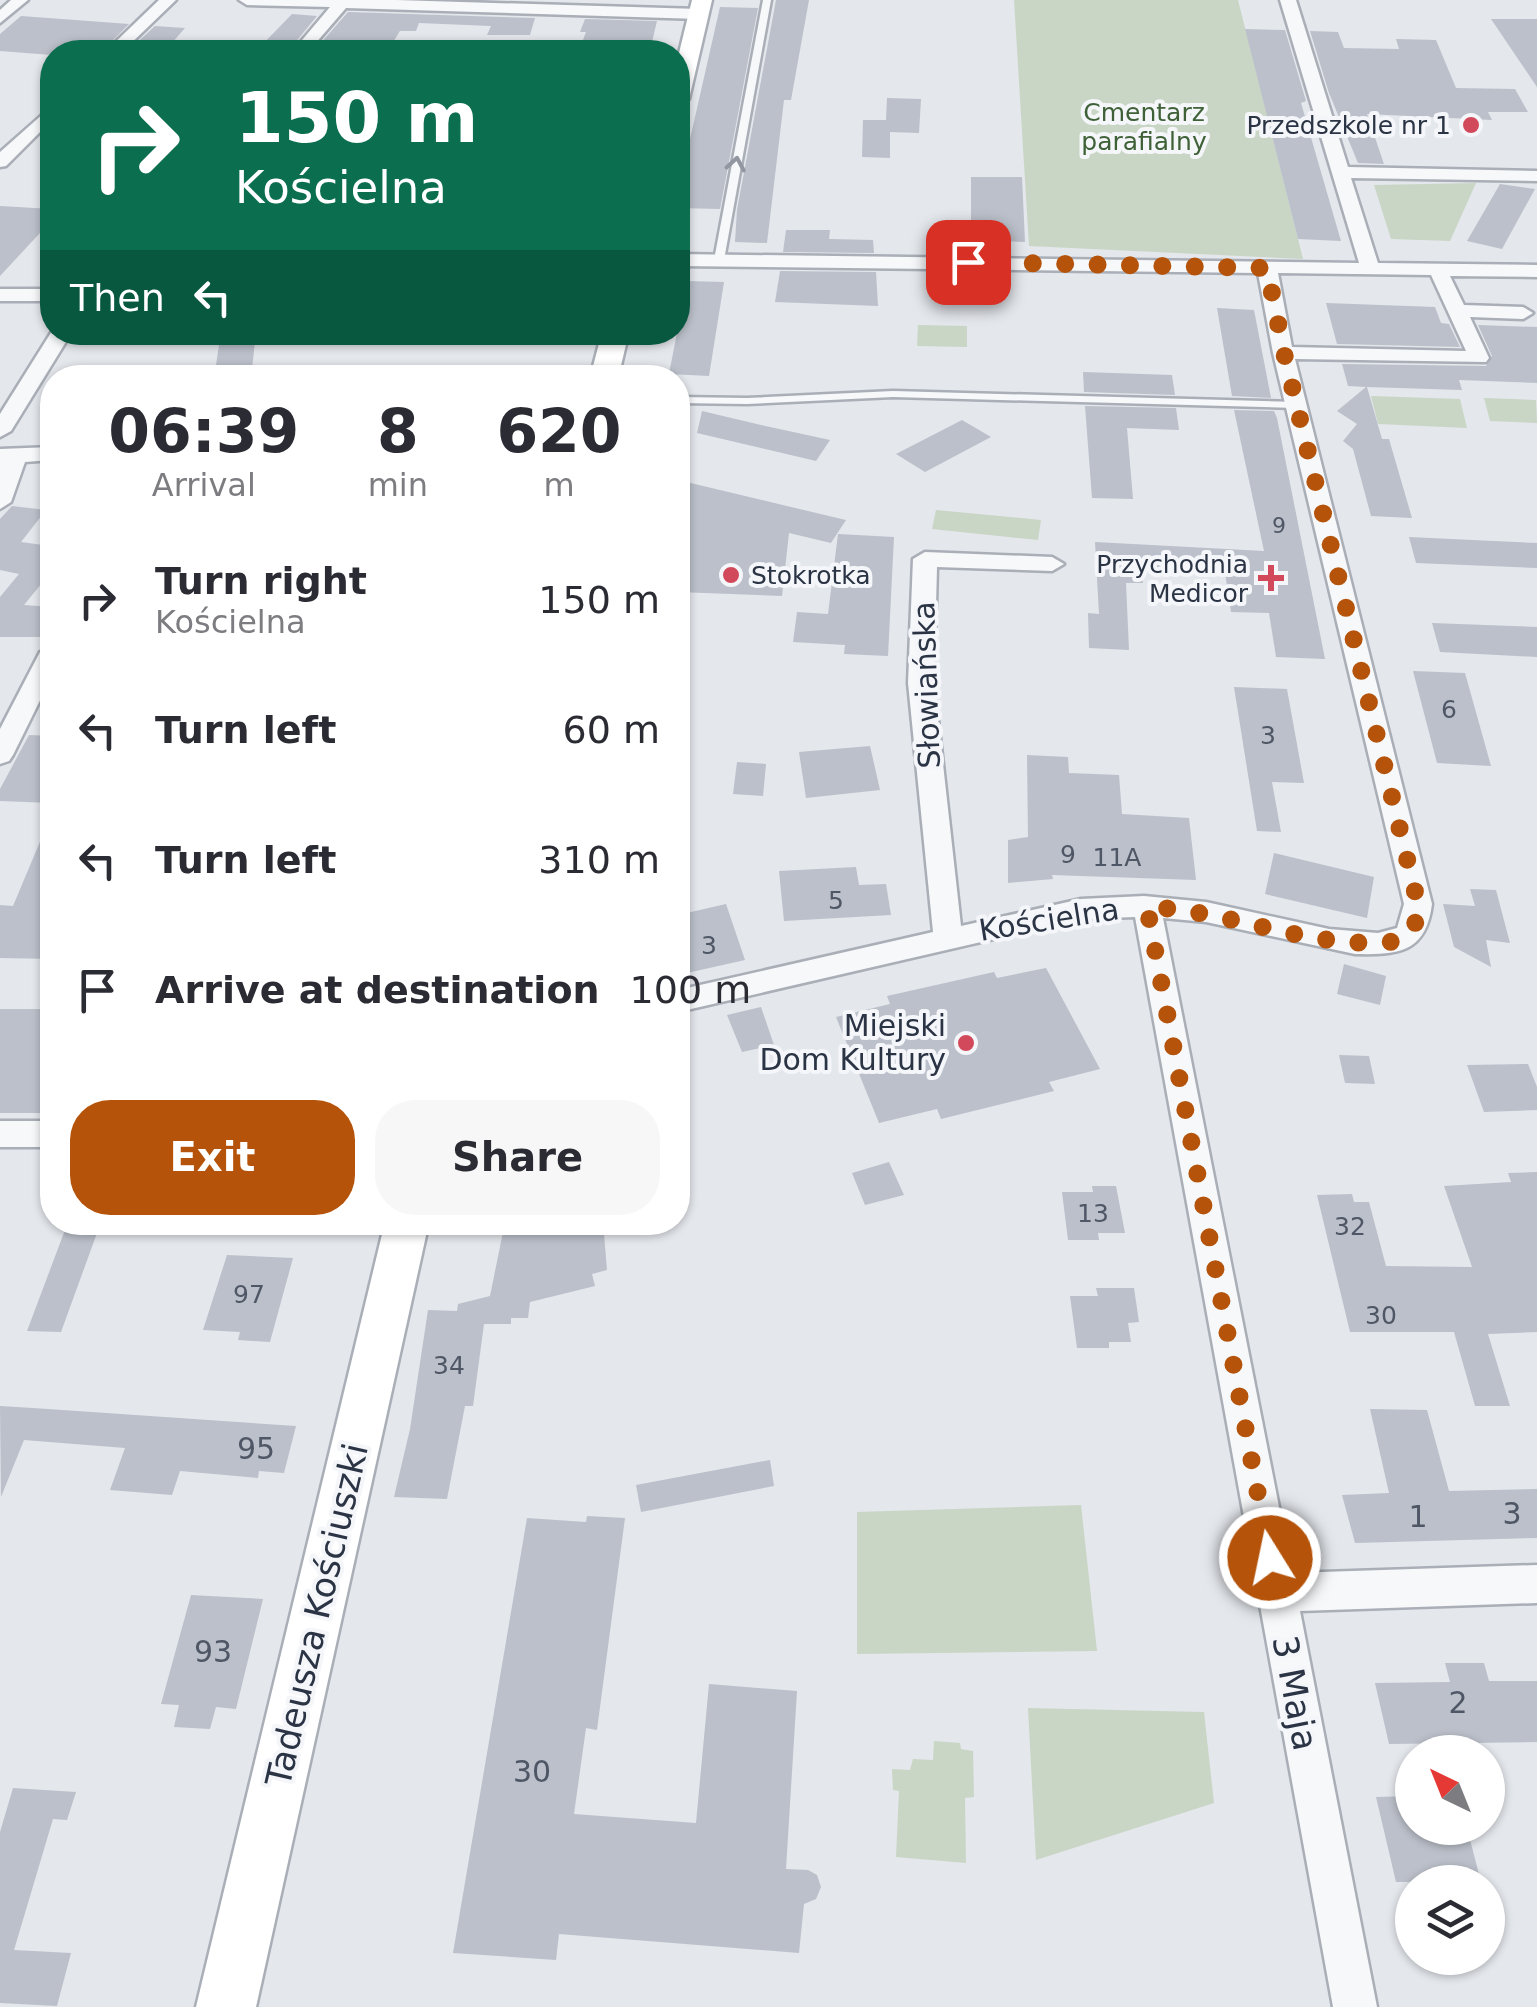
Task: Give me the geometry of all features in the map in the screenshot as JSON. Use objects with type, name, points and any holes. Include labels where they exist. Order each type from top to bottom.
[{"type":"main road","points":[[690,48],[701,7]]},
{"type":"main road","name":"Tadeusza Kościuszki","points":[[226,2007],[405,1235]]},
{"type":"street","points":[[0,18],[20,0]]},
{"type":"street","points":[[126,40],[168,0]]},
{"type":"street","points":[[247,0],[701,7]]},
{"type":"street","points":[[1288,0],[1370,269]]},
{"type":"street","points":[[310,40],[342,2]]},
{"type":"street","points":[[0,162],[40,123]]},
{"type":"street","points":[[22,140],[40,141]]},
{"type":"street","points":[[1340,172],[1537,176]]},
{"type":"street","points":[[690,260],[1537,271]]},
{"type":"street","points":[[1267,268],[1297,405]]},
{"type":"street","points":[[1284,353],[1479,358],[1438,270]]},
{"type":"street","points":[[0,294],[40,295]]},
{"type":"street","points":[[1454,311],[1523,312]]},
{"type":"street","points":[[0,431],[40,367]]},
{"type":"street","name":"Kościelna","points":[[690,998],[1070,911],[1147,907],[1204,912],[1357,944],[1398,941],[1416,922],[1418,904],[1297,405]]},
{"type":"street","points":[[0,502],[8,456],[40,455]]},
{"type":"street","name":"Słowiańska","points":[[948,938],[921,683],[925,559],[1052,564]]},
{"type":"street","points":[[0,754],[40,674]]},
{"type":"street","name":"3 Maja","points":[[1147,907],[1355,2007]]},
{"type":"street","points":[[0,1134],[40,1134]]},
{"type":"street","points":[[1276,1592],[1537,1584]]},
{"type":"lane","points":[[719,260],[767,0]]},
{"type":"lane","points":[[690,400],[893,394],[1297,405]]},
{"type":"green space","name":"Cmentarz parafialny","points":[[1014,0],[1238,0],[1303,259],[1029,246]]},
{"type":"green space","points":[[1476,183],[1450,241],[1391,239],[1374,185]]},
{"type":"green space","points":[[918,325],[967,326],[967,347],[917,346]]},
{"type":"green space","points":[[1371,396],[1460,399],[1467,428],[1378,424]]},
{"type":"green space","points":[[1484,398],[1536,400],[1537,423],[1490,421]]},
{"type":"green space","points":[[936,510],[1041,520],[1038,540],[932,529]]},
{"type":"green space","points":[[1081,1505],[1097,1651],[857,1654],[857,1512]]},
{"type":"green space","points":[[1028,1708],[1204,1712],[1214,1803],[1036,1860]]},
{"type":"green space","points":[[934,1741],[960,1743],[961,1749],[973,1751],[974,1797],[965,1798],[966,1863],[896,1857],[899,1791],[893,1790],[892,1769],[910,1770],[913,1759],[933,1760]]},
{"type":"building","points":[[776,0],[809,0],[791,100],[784,100],[767,243],[735,242],[737,210]]},
{"type":"building","points":[[720,7],[758,8],[720,209],[690,208],[690,139]]},
{"type":"building","points":[[348,12],[535,18],[530,35],[487,35],[491,26],[419,23],[416,31],[400,31],[394,40],[324,40]]},
{"type":"building","points":[[292,14],[317,16],[297,40],[267,40]]},
{"type":"building","points":[[21,16],[129,24],[113,40],[40,40],[40,54],[0,51],[0,34]]},
{"type":"building","points":[[585,19],[657,21],[652,40],[583,40],[586,32],[580,32]]},
{"type":"building","points":[[1491,19],[1537,19],[1537,87]]},
{"type":"building","points":[[155,26],[185,28],[174,40],[140,40]]},
{"type":"building","points":[[1245,29],[1285,30],[1306,101],[1301,103],[1341,241],[1298,239]]},
{"type":"building","points":[[1310,31],[1338,32],[1344,48],[1399,49],[1396,39],[1436,40],[1456,88],[1515,89],[1528,112],[1488,112],[1492,120],[1367,114],[1384,164],[1358,163],[1329,93]]},
{"type":"building","points":[[887,98],[921,99],[919,133],[890,132],[890,158],[862,157],[863,120],[886,120]]},
{"type":"building","points":[[971,177],[1022,177],[1025,242],[971,240]]},
{"type":"building","points":[[1500,184],[1535,189],[1502,249],[1467,241]]},
{"type":"building","points":[[0,206],[40,208],[40,233],[0,276]]},
{"type":"building","points":[[786,230],[830,230],[829,239],[873,240],[874,253],[783,252]]},
{"type":"building","points":[[780,271],[876,272],[878,306],[775,302]]},
{"type":"building","points":[[690,281],[724,282],[709,376],[690,375],[690,365],[671,365],[675,345],[690,345]]},
{"type":"building","points":[[1326,303],[1435,307],[1441,323],[1449,324],[1460,347],[1337,344]]},
{"type":"building","points":[[1217,308],[1254,310],[1271,398],[1232,396]]},
{"type":"building","points":[[1478,325],[1537,327],[1537,383],[1459,380],[1462,390],[1367,387],[1382,439],[1389,439],[1412,518],[1371,516],[1353,449],[1343,441],[1357,424],[1337,411],[1366,387],[1348,386],[1342,364],[1486,366],[1492,356]]},
{"type":"building","points":[[219,345],[255,345],[252,365],[216,365]]},
{"type":"building","points":[[1083,372],[1172,375],[1175,395],[1084,392]]},
{"type":"building","points":[[1085,406],[1176,408],[1179,430],[1127,428],[1133,499],[1092,498]]},
{"type":"building","points":[[1234,410],[1274,411],[1277,418],[1325,659],[1276,657],[1269,613],[1231,612],[1225,573],[1141,568],[1143,583],[1126,583],[1129,650],[1089,648],[1088,613],[1099,614],[1095,542],[1264,551]]},
{"type":"building","points":[[702,411],[830,440],[816,461],[697,433]]},
{"type":"building","points":[[962,420],[991,437],[925,472],[896,454]]},
{"type":"building","points":[[690,483],[846,520],[831,543],[789,533],[782,596],[690,592]]},
{"type":"building","points":[[12,506],[40,509],[40,518],[21,542],[40,545],[40,585],[24,605],[40,606],[40,637],[0,637],[0,597],[19,574],[0,570],[0,519]]},
{"type":"building","points":[[838,534],[894,537],[888,656],[844,654],[845,645],[793,642],[797,612],[828,614]]},
{"type":"building","points":[[1409,537],[1537,543],[1537,568],[1416,563]]},
{"type":"building","points":[[1432,623],[1537,627],[1537,657],[1440,652]]},
{"type":"building","points":[[1413,671],[1465,673],[1491,766],[1437,763]]},
{"type":"building","points":[[1234,687],[1287,689],[1304,783],[1272,782],[1281,832],[1257,831]]},
{"type":"building","points":[[29,735],[40,735],[40,803],[0,801],[0,789]]},
{"type":"building","points":[[870,746],[880,790],[806,798],[799,752]]},
{"type":"building","points":[[1027,755],[1068,757],[1069,773],[1119,775],[1122,814],[1189,818],[1196,880],[1052,875],[1053,879],[1008,883],[1008,840],[1028,837]]},
{"type":"building","points":[[737,762],[766,764],[763,796],[733,794]]},
{"type":"building","points":[[40,842],[40,959],[0,958],[0,905],[13,906]]},
{"type":"building","points":[[1274,853],[1374,877],[1367,918],[1265,894]]},
{"type":"building","points":[[856,867],[859,885],[886,884],[891,915],[784,921],[779,871]]},
{"type":"building","points":[[1470,889],[1496,890],[1510,943],[1486,940],[1491,967],[1454,947],[1443,904],[1475,906]]},
{"type":"building","points":[[726,904],[745,960],[690,972],[690,912]]},
{"type":"building","points":[[1344,964],[1386,976],[1380,1005],[1337,994]]},
{"type":"building","name":"Miejski Dom Kultury","points":[[1046,968],[1100,1069],[1049,1082],[1054,1091],[941,1119],[937,1109],[879,1123],[836,1017],[890,1004],[887,996],[994,972],[997,978]]},
{"type":"building","points":[[761,1007],[774,1045],[742,1052],[727,1015]]},
{"type":"building","points":[[0,1009],[40,1009],[40,1113],[0,1113]]},
{"type":"building","points":[[1339,1055],[1369,1056],[1375,1084],[1345,1083]]},
{"type":"building","points":[[1528,1064],[1537,1087],[1537,1110],[1484,1112],[1467,1065]]},
{"type":"building","points":[[889,1162],[904,1195],[865,1205],[852,1173]]},
{"type":"building","points":[[1537,1172],[1537,1332],[1488,1334],[1510,1406],[1475,1406],[1454,1332],[1350,1332],[1317,1195],[1352,1194],[1354,1202],[1369,1202],[1386,1266],[1472,1267],[1444,1186],[1511,1182],[1508,1173]]},
{"type":"building","points":[[1092,1186],[1116,1186],[1125,1233],[1098,1233],[1099,1240],[1068,1240],[1062,1192],[1093,1192]]},
{"type":"building","points":[[63,1235],[96,1235],[61,1332],[27,1331]]},
{"type":"building","points":[[502,1235],[604,1235],[607,1270],[592,1274],[595,1286],[530,1302],[528,1318],[511,1318],[511,1324],[484,1324],[473,1406],[465,1406],[447,1499],[394,1497],[410,1429],[428,1310],[457,1311],[458,1304],[490,1296]]},
{"type":"building","points":[[227,1255],[293,1258],[270,1342],[238,1340],[240,1332],[203,1330]]},
{"type":"building","points":[[1096,1288],[1134,1288],[1139,1322],[1128,1323],[1131,1342],[1109,1342],[1109,1348],[1077,1348],[1070,1296],[1098,1296]]},
{"type":"building","points":[[0,1406],[296,1426],[284,1473],[259,1471],[258,1478],[180,1471],[172,1495],[110,1490],[125,1448],[24,1440],[1,1497]]},
{"type":"building","points":[[1370,1409],[1427,1410],[1449,1491],[1537,1489],[1537,1538],[1355,1543],[1342,1495],[1389,1493]]},
{"type":"building","points":[[770,1460],[774,1486],[641,1512],[636,1485]]},
{"type":"building","points":[[587,1516],[625,1518],[597,1730],[586,1728],[574,1814],[696,1823],[709,1684],[797,1691],[786,1869],[808,1870],[817,1875],[821,1887],[816,1899],[804,1904],[799,1953],[559,1934],[556,1960],[453,1953],[527,1518],[586,1522]]},
{"type":"building","points":[[191,1595],[263,1599],[236,1709],[216,1707],[210,1729],[174,1727],[179,1705],[161,1704]]},
{"type":"building","points":[[1445,1663],[1484,1663],[1489,1681],[1537,1681],[1537,1742],[1505,1742],[1505,1735],[1395,1735],[1395,1744],[1389,1744],[1375,1683],[1450,1682]]},
{"type":"building","points":[[13,1788],[76,1792],[67,1820],[53,1819],[14,1950],[71,1953],[57,2006],[0,2003],[0,1832]]},
{"type":"building","points":[[1395,1796],[1395,1845],[1471,1845],[1477,1865],[1395,1865],[1395,1878],[1376,1797]]},
{"type":"place","name":"Przedszkole nr 1","points":[[1471,125]]},
{"type":"place","name":"Stokrotka","points":[[731,575]]},
{"type":"place","name":"Przychodnia Medicor","points":[[1271,578]]},
{"type":"place","name":"Miejski Dom Kultury","points":[[966,1043]]},
{"type":"route","points":[[968,262],[1267,268],[1284,353],[1394,799],[1418,904],[1416,922],[1408,935],[1398,941],[1357,944],[1204,912],[1147,907],[1270,1558]]}]
